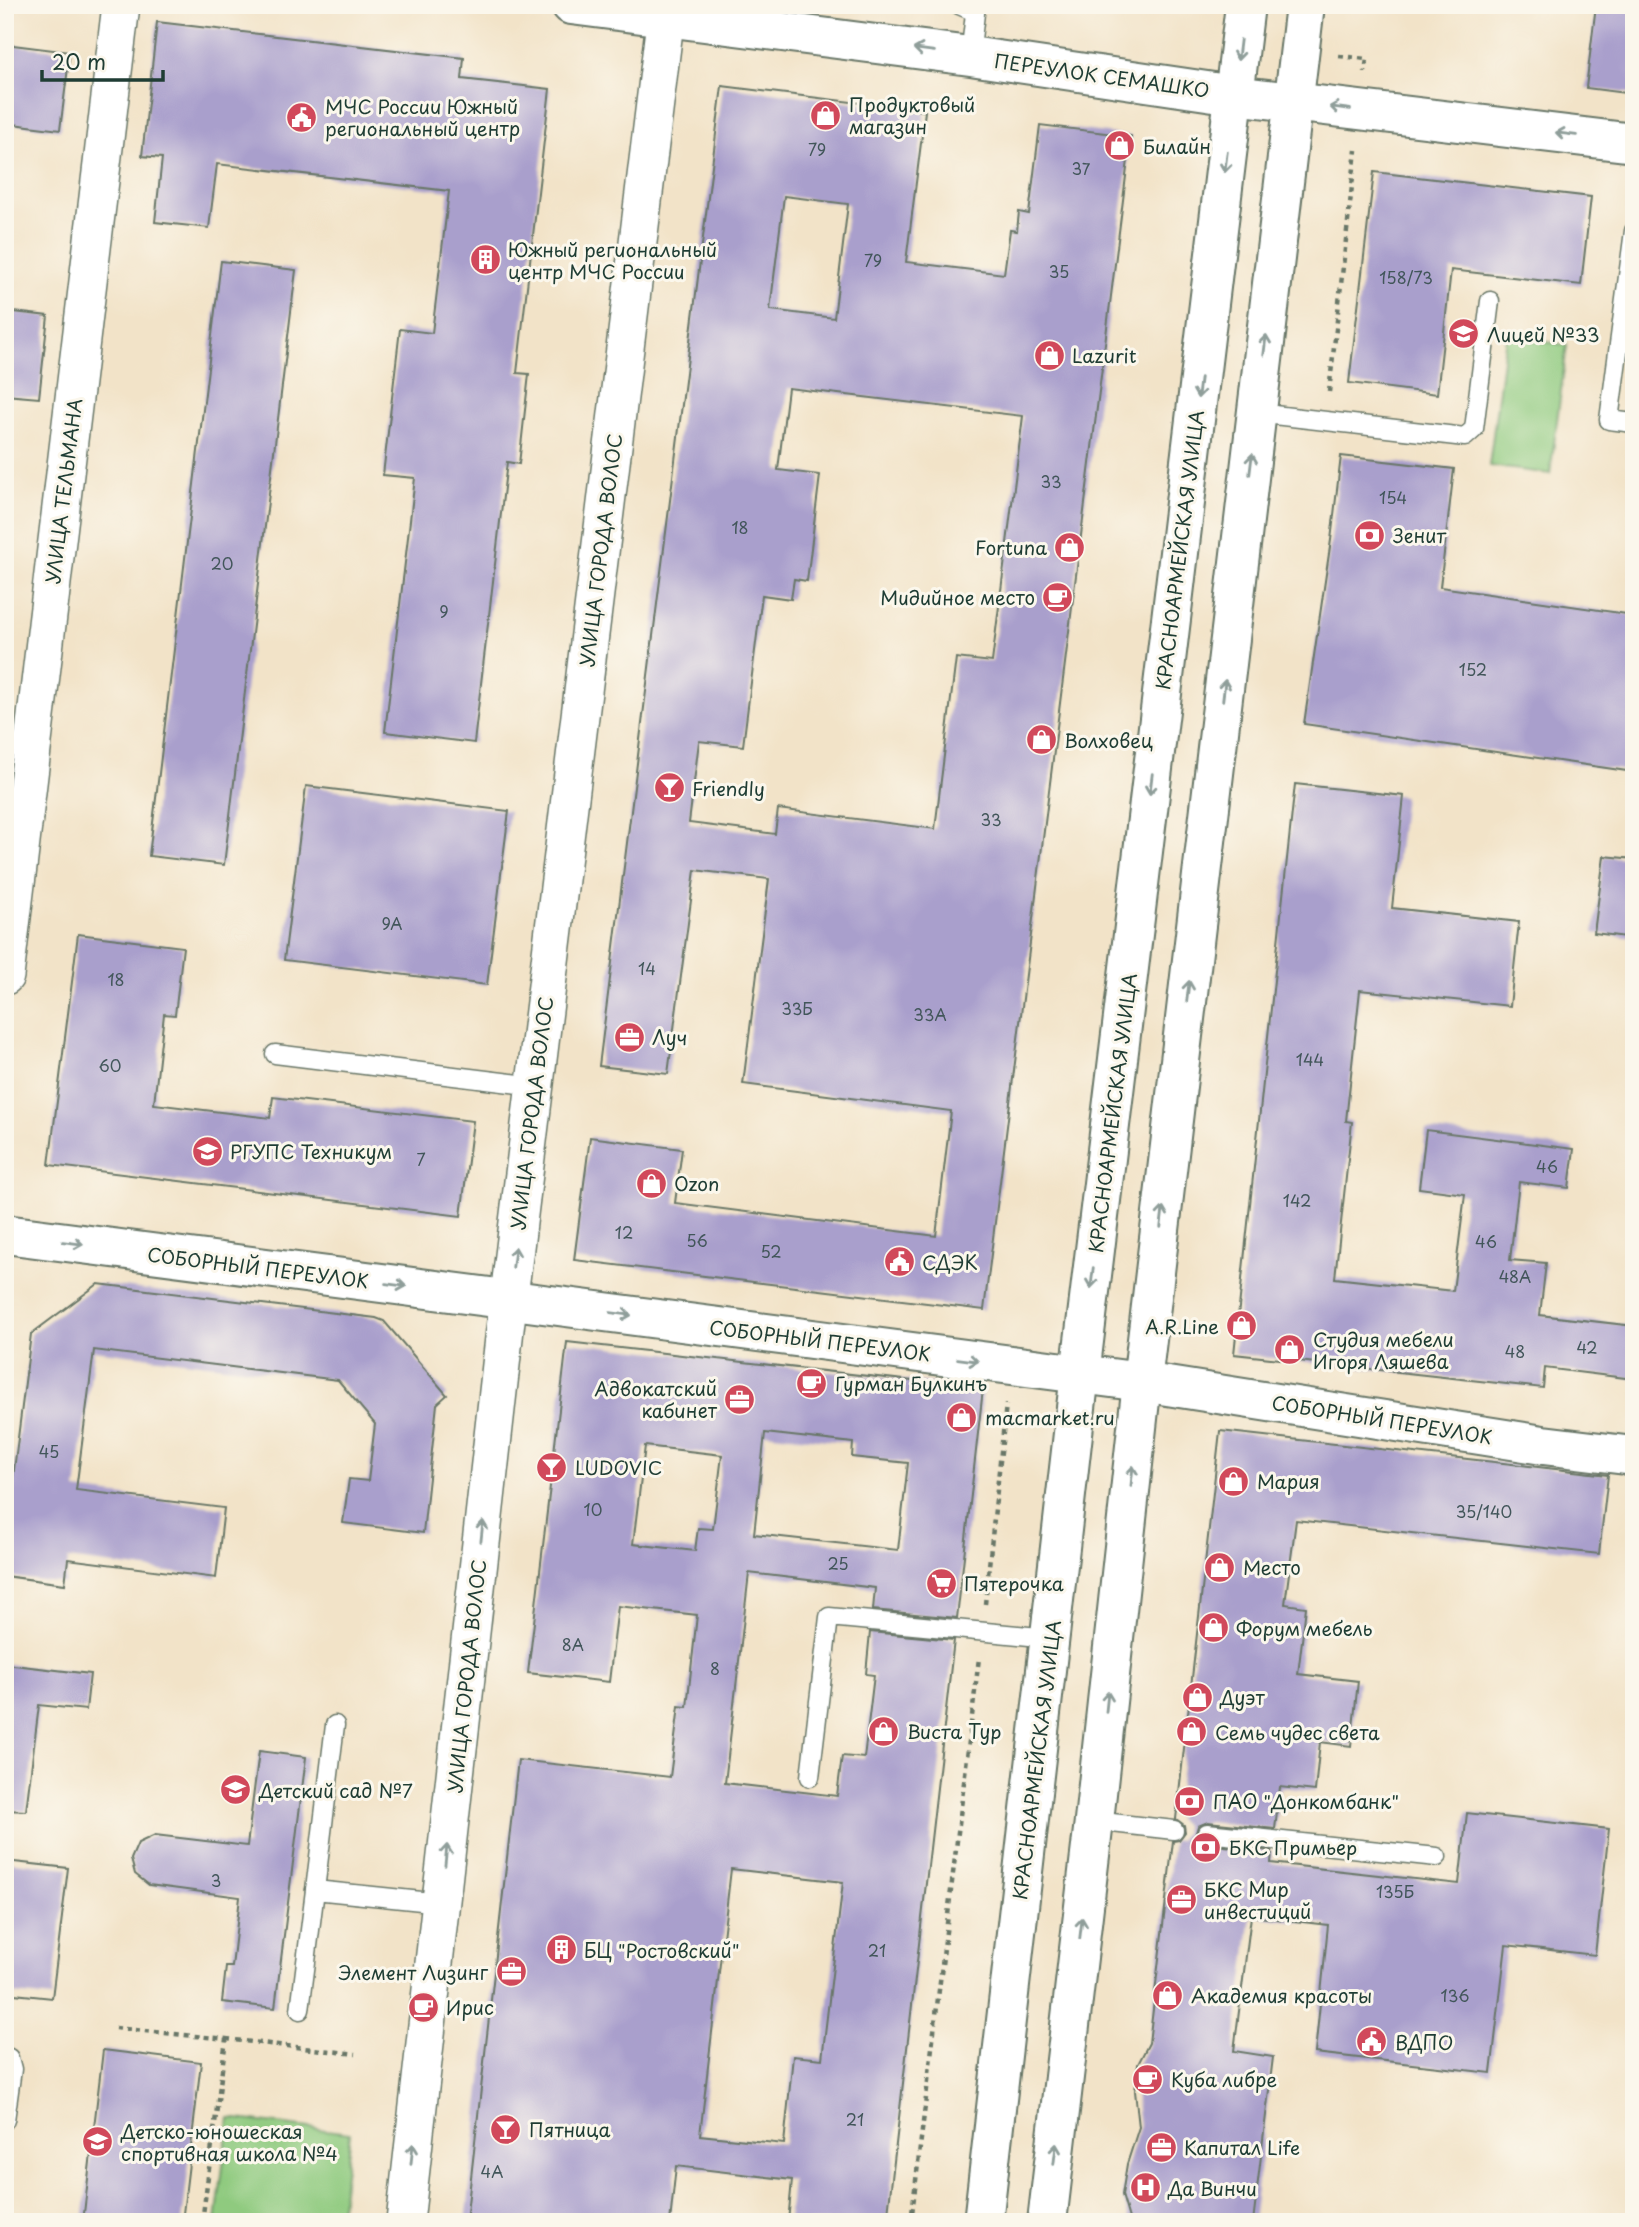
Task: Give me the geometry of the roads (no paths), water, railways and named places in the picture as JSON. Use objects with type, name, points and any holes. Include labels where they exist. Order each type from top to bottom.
[{"type":"main road","name":"ПЕРЕУЛОК СЕМАШКО","points":[[571,5],[667,11],[1293,102],[1634,142]]},
{"type":"main road","name":"КРАСНОАРМЕЙСКАЯ УЛИЦА","points":[[983,2222],[1080,1374],[1245,5]]},
{"type":"main road","points":[[1047,2222],[1142,1382],[1305,5]]},
{"type":"main road","name":"СОБОРНЫЙ ПЕРЕУЛОК","points":[[5,1234],[1142,1382],[1543,1445],[1634,1456]]},
{"type":"street","name":"УЛИЦА ТЕЛЬМАНА","points":[[5,976],[121,5]]},
{"type":"street","name":"УЛИЦА ГОРОДА ВОЛОС","points":[[405,2222],[509,1300],[667,11]]},
{"type":"lane","points":[[970,7],[970,56]]},
{"type":"lane","points":[[1634,231],[1609,420],[1634,423]]},
{"type":"lane","points":[[1257,413],[1465,437],[1474,429],[1490,301]]},
{"type":"lane","points":[[275,1054],[535,1086]]},
{"type":"lane","points":[[810,1777],[829,1617],[1050,1638]]},
{"type":"lane","points":[[300,2010],[335,1725]]},
{"type":"lane","points":[[1094,1821],[1174,1830]]},
{"type":"lane","points":[[1208,1833],[1437,1857]]},
{"type":"lane","points":[[315,1890],[440,1903]]},
{"type":"lane","points":[[5,2056],[9,2058],[12,2069],[5,2120]]},
{"type":"place","name":"Продуктовый магазин","points":[[826,115]]},
{"type":"place","name":"МЧС России Южный региональный центр","points":[[302,117]]},
{"type":"place","name":"Билайн","points":[[1120,146]]},
{"type":"place","name":"Южный региональный центр МЧС России","points":[[485,260]]},
{"type":"place","name":"Лицей №33","points":[[1464,334]]},
{"type":"place","name":"Lazurit","points":[[1049,355]]},
{"type":"place","name":"Зенит","points":[[1370,535]]},
{"type":"place","name":"Fortuna","points":[[1070,547]]},
{"type":"place","name":"Мидийное место","points":[[1058,597]]},
{"type":"place","name":"Волховец","points":[[1041,740]]},
{"type":"place","name":"Friendly","points":[[669,788]]},
{"type":"place","name":"Луч","points":[[629,1037]]},
{"type":"place","name":"РГУПС Техникум","points":[[207,1151]]},
{"type":"place","name":"Ozon","points":[[651,1183]]},
{"type":"place","name":"СДЭК","points":[[899,1262]]},
{"type":"place","name":"A.R.Line","points":[[1242,1326]]},
{"type":"place","name":"Студия мебели Игоря Ляшева","points":[[1290,1350]]},
{"type":"place","name":"Гурман Булкинъ","points":[[812,1383]]},
{"type":"place","name":"Адвокатский кабинет","points":[[740,1399]]},
{"type":"place","name":"macmarket.ru","points":[[962,1417]]},
{"type":"place","name":"LUDOVIC","points":[[552,1467]]},
{"type":"place","name":"Мария","points":[[1234,1481]]},
{"type":"place","name":"Место","points":[[1220,1567]]},
{"type":"place","name":"Пятерочка","points":[[941,1583]]},
{"type":"place","name":"Форум мебель","points":[[1213,1628]]},
{"type":"place","name":"Дуэт","points":[[1197,1697]]},
{"type":"place","name":"Виста Тур","points":[[884,1731]]},
{"type":"place","name":"Семь чудес света","points":[[1192,1732]]},
{"type":"place","name":"Детский сад №7","points":[[236,1790]]},
{"type":"place","name":"ПАО \"Донкомбанк\"","points":[[1190,1801]]},
{"type":"place","name":"БКС Примьер","points":[[1206,1847]]},
{"type":"place","name":"БКС Мир инвестиций","points":[[1181,1900]]},
{"type":"place","name":"БЦ \"Ростовский\"","points":[[561,1950]]},
{"type":"place","name":"Элемент Лизинг","points":[[511,1972]]},
{"type":"place","name":"Академия красоты","points":[[1168,1995]]},
{"type":"place","name":"Ирис","points":[[423,2007]]},
{"type":"place","name":"ВДПО","points":[[1372,2042]]},
{"type":"place","name":"Куба либре","points":[[1148,2079]]},
{"type":"place","name":"Пятница","points":[[506,2129]]},
{"type":"place","name":"Детско-юношеская спортивная школа №4","points":[[98,2142]]},
{"type":"place","name":"Капитал Life","points":[[1161,2147]]},
{"type":"place","name":"Да Винчи","points":[[1145,2188]]}]
